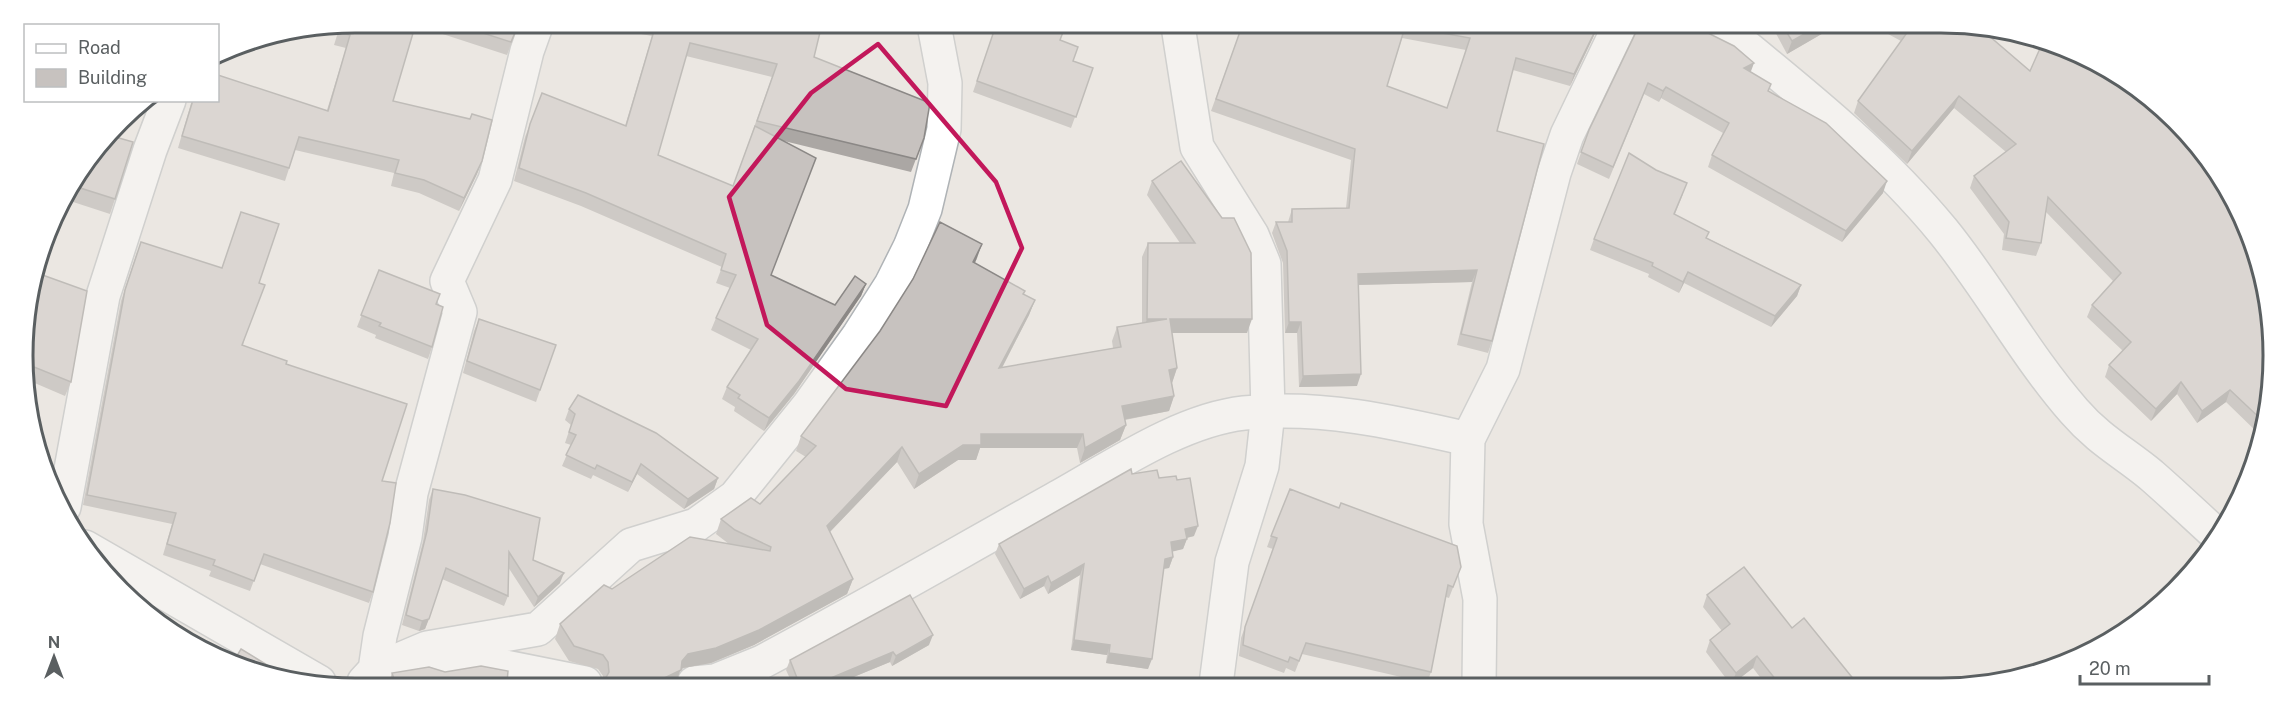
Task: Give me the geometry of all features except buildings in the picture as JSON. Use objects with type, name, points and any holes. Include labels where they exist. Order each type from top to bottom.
[{"type":"street","points":[[370,676],[405,537],[411,493],[460,312],[447,281],[495,180],[533,33]]},
{"type":"street","points":[[370,676],[427,648],[538,629],[631,545],[696,525],[735,497],[809,405],[859,335],[891,285],[910,247],[925,209],[944,129],[945,83],[936,33]]},
{"type":"street","points":[[1179,33],[1197,147],[1252,235],[1264,264],[1268,412],[1262,466],[1232,562],[1217,678]]},
{"type":"street","points":[[1480,678],[1482,648],[1480,598],[1466,524],[1468,439],[1503,369],[1554,173],[1568,135],[1616,33]]},
{"type":"street","points":[[1729,33],[1861,142],[1906,188],[1945,233],[2048,380],[2075,412],[2104,442],[2149,473],[2212,530]]},
{"type":"street","points":[[66,497],[103,296],[150,150],[169,102]]},
{"type":"street","points":[[722,678],[762,662],[1126,459],[1193,426],[1219,417],[1268,412],[1325,412],[1369,417],[1468,439]]},
{"type":"street","points":[[106,559],[305,674]]},
{"type":"street","points":[[370,676],[476,661],[560,678]]},
{"type":"highlighted area","points":[[878,44],[996,182],[1022,248],[946,406],[846,389],[767,325],[729,197],[811,93]]}]
